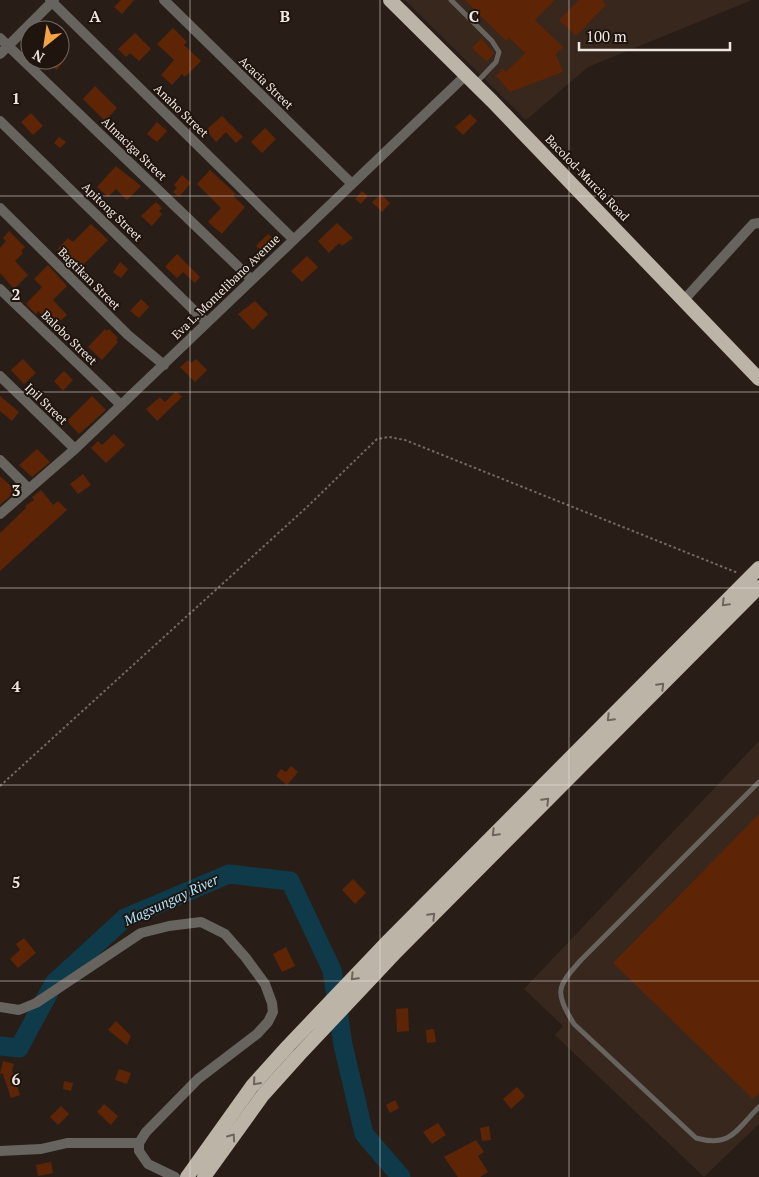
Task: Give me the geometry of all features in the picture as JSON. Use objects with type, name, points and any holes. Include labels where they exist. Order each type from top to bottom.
[{"type":"highway","name":"Bacolod-Murcia Road","points":[[390,0],[470,79],[759,379]]},
{"type":"highway","points":[[187,1177],[252,1086],[293,1050],[392,946],[756,578]]},
{"type":"highway","points":[[204,1177],[293,1050]]},
{"type":"street","name":"Acacia Street","points":[[164,0],[351,183]]},
{"type":"street","points":[[0,54],[52,1]]},
{"type":"street","name":"Anaho Street","points":[[52,1],[293,239]]},
{"type":"street","name":"Almaciga Street","points":[[0,38],[251,279]]},
{"type":"street","name":"Eva L. Montelibano Avenue","points":[[0,514],[122,405],[351,183],[470,79]]},
{"type":"street","name":"Apitong Street","points":[[0,121],[206,322]]},
{"type":"street","name":"Bagtikan Street","points":[[0,208],[128,335],[164,365]]},
{"type":"street","points":[[683,300],[757,221]]},
{"type":"street","name":"Balobo Street","points":[[0,289],[122,405]]},
{"type":"street","name":"Ipil Street","points":[[0,376],[75,449]]},
{"type":"street","points":[[0,460],[28,488]]},
{"type":"street","points":[[0,1007],[19,1010],[36,1003],[141,933],[168,926],[201,922],[225,934],[265,984],[272,1003],[273,1012],[268,1022],[257,1034],[198,1079],[146,1132],[139,1143],[139,1151],[148,1164],[175,1177]]},
{"type":"street","points":[[0,1151],[41,1149],[67,1143],[139,1143]]},
{"type":"lane","points":[[451,0],[492,41],[499,52],[496,62],[470,79]]},
{"type":"lane","points":[[759,782],[581,960],[562,982],[560,994],[563,1006],[574,1024],[696,1138],[713,1143],[728,1139],[759,1107]]},
{"type":"path","points":[[0,786],[307,507],[376,439],[389,437],[405,440],[756,578]]},
{"type":"shaded area","points":[[405,0],[752,0],[588,67],[526,120]]},
{"type":"shaded area","points":[[759,741],[759,1124],[704,1177],[555,1035],[563,1026],[524,989]]},
{"type":"building","points":[[121,0],[134,0],[122,14],[114,7]]},
{"type":"building","points":[[465,0],[555,0],[535,20],[563,47],[556,54],[563,72],[510,92],[496,76],[503,69],[506,72],[525,53],[509,38],[506,41]]},
{"type":"building","points":[[579,0],[602,0],[606,5],[576,36],[559,20]]},
{"type":"building","points":[[173,28],[187,42],[184,45],[201,61],[185,77],[182,74],[172,85],[161,75],[174,60],[157,44]]},
{"type":"building","points":[[135,33],[151,49],[139,61],[130,53],[126,57],[118,49]]},
{"type":"building","points":[[481,38],[494,53],[487,62],[472,48]]},
{"type":"building","points":[[95,86],[117,108],[105,121],[83,99]]},
{"type":"building","points":[[31,113],[43,126],[33,135],[21,122]]},
{"type":"building","points":[[470,114],[477,121],[463,135],[455,127]]},
{"type":"building","points":[[222,116],[243,137],[236,143],[226,132],[216,142],[206,130]]},
{"type":"building","points":[[157,122],[167,131],[157,142],[147,134]]},
{"type":"building","points":[[265,128],[276,139],[262,153],[251,142]]},
{"type":"building","points":[[59,137],[66,142],[60,148],[54,143]]},
{"type":"building","points":[[116,166],[141,186],[127,200],[116,189],[108,197],[97,187]]},
{"type":"building","points":[[210,170],[236,194],[233,196],[245,207],[222,234],[208,222],[221,208],[197,184]]},
{"type":"building","points":[[182,175],[191,183],[179,197],[173,192],[177,188],[174,185]]},
{"type":"building","points":[[362,191],[368,196],[361,204],[355,199]]},
{"type":"building","points":[[381,194],[390,203],[382,212],[372,202]]},
{"type":"building","points":[[156,202],[162,208],[159,211],[162,214],[152,226],[141,216]]},
{"type":"building","points":[[337,223],[353,238],[342,246],[339,243],[329,253],[318,241]]},
{"type":"building","points":[[91,224],[108,240],[79,269],[57,250],[68,238],[73,242]]},
{"type":"building","points":[[9,231],[25,247],[21,251],[23,253],[15,261],[28,275],[14,289],[0,273],[0,248],[6,241],[3,238]]},
{"type":"building","points":[[268,234],[277,242],[266,255],[256,246]]},
{"type":"building","points":[[177,254],[200,277],[195,283],[183,272],[177,278],[165,267]]},
{"type":"building","points":[[307,256],[318,267],[302,282],[291,271]]},
{"type":"building","points":[[120,262],[128,269],[121,278],[113,272]]},
{"type":"building","points":[[48,265],[67,286],[53,300],[67,315],[53,327],[38,311],[36,314],[26,304],[42,287],[34,279]]},
{"type":"building","points":[[141,299],[149,307],[139,318],[130,311]]},
{"type":"building","points":[[255,301],[268,314],[253,330],[238,314]]},
{"type":"building","points":[[105,329],[107,331],[109,329],[118,338],[116,339],[118,342],[102,360],[88,347]]},
{"type":"building","points":[[23,359],[36,373],[24,384],[11,370]]},
{"type":"building","points":[[196,359],[207,370],[195,382],[180,367],[188,360],[191,363]]},
{"type":"building","points":[[64,371],[73,380],[63,391],[54,381]]},
{"type":"building","points":[[176,391],[182,397],[157,421],[146,409],[160,397],[165,402]]},
{"type":"building","points":[[0,396],[19,412],[12,421],[0,411]]},
{"type":"building","points":[[92,396],[106,410],[79,434],[67,421]]},
{"type":"building","points":[[114,434],[125,445],[106,463],[91,448],[98,441],[102,445]]},
{"type":"building","points":[[37,449],[50,462],[32,477],[19,465]]},
{"type":"building","points":[[83,474],[91,485],[78,494],[70,484]]},
{"type":"building","points":[[0,476],[16,491],[0,505]]},
{"type":"building","points":[[41,490],[53,505],[58,501],[67,510],[0,571],[0,533],[26,508],[25,506],[34,500],[32,497]]},
{"type":"building","points":[[291,766],[298,772],[287,785],[276,776],[281,769],[286,772]]},
{"type":"building","points":[[759,814],[759,1093],[753,1099],[613,963]]},
{"type":"building","points":[[353,879],[366,893],[355,904],[342,890]]},
{"type":"building","points":[[24,938],[36,953],[18,968],[10,959],[20,950],[16,944]]},
{"type":"building","points":[[286,947],[295,966],[282,972],[273,954]]},
{"type":"building","points":[[408,1008],[409,1031],[397,1032],[396,1009]]},
{"type":"building","points":[[116,1021],[131,1036],[127,1045],[108,1030]]},
{"type":"building","points":[[434,1029],[436,1042],[427,1043],[426,1030]]},
{"type":"building","points":[[3,1061],[14,1064],[12,1070],[20,1095],[11,1098],[3,1074],[0,1073]]},
{"type":"building","points":[[119,1069],[131,1073],[127,1084],[115,1080]]},
{"type":"building","points":[[64,1081],[73,1083],[71,1091],[63,1089]]},
{"type":"building","points":[[517,1087],[525,1096],[511,1109],[503,1099]]},
{"type":"building","points":[[395,1100],[399,1108],[390,1113],[386,1105]]},
{"type":"building","points":[[104,1104],[118,1116],[111,1125],[97,1112]]},
{"type":"building","points":[[61,1106],[69,1114],[58,1125],[50,1117]]},
{"type":"building","points":[[438,1123],[446,1135],[432,1144],[423,1132]]},
{"type":"building","points":[[489,1126],[491,1140],[482,1141],[480,1128]]},
{"type":"building","points":[[476,1140],[484,1152],[478,1156],[488,1172],[480,1177],[458,1177],[444,1157]]},
{"type":"building","points":[[51,1162],[53,1173],[38,1176],[36,1165]]},
{"type":"waterway","name":"Magsungay River","points":[[0,1046],[19,1048],[54,983],[125,918],[229,874],[290,881],[332,970],[343,1045],[364,1134],[401,1177]]}]
